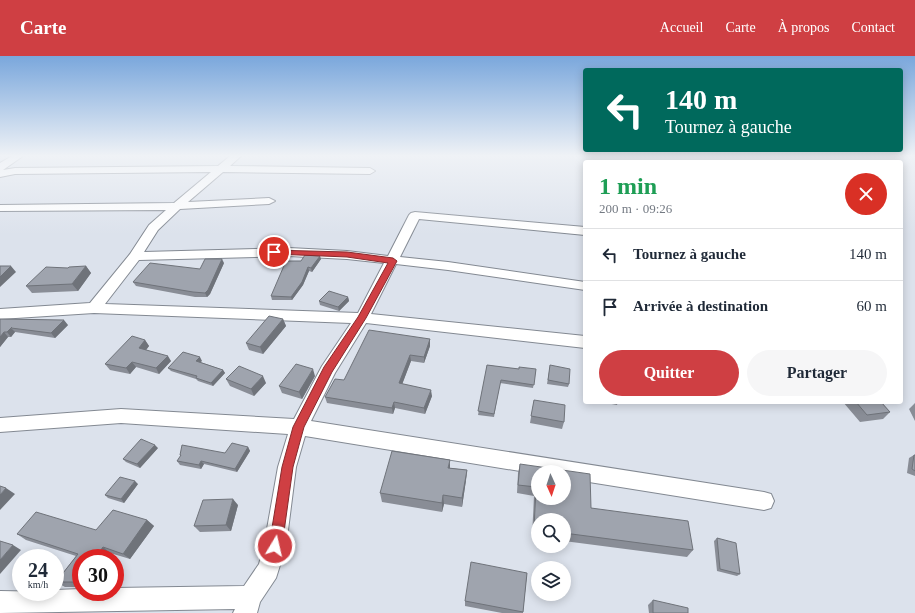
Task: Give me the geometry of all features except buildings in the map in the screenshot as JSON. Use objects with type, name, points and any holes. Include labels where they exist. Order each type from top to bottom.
[{"type":"street","points":[[94,308],[135,256],[153,228],[176,206],[206,182]]},
{"type":"street","points":[[0,208],[176,206],[269,201]]},
{"type":"street","points":[[0,602],[248,605],[268,570],[275,546],[287,467],[299,427],[328,370],[362,318],[393,261],[415,215],[583,231]]},
{"type":"street","points":[[135,256],[289,252],[347,255],[448,266],[583,286]]},
{"type":"street","points":[[0,314],[94,308],[362,318],[583,342]]},
{"type":"street","points":[[0,426],[121,416],[299,427],[764,501]]},
{"type":"route","points":[[274,252],[347,255],[393,261],[362,318],[328,370],[299,427],[287,467],[275,546]]}]
